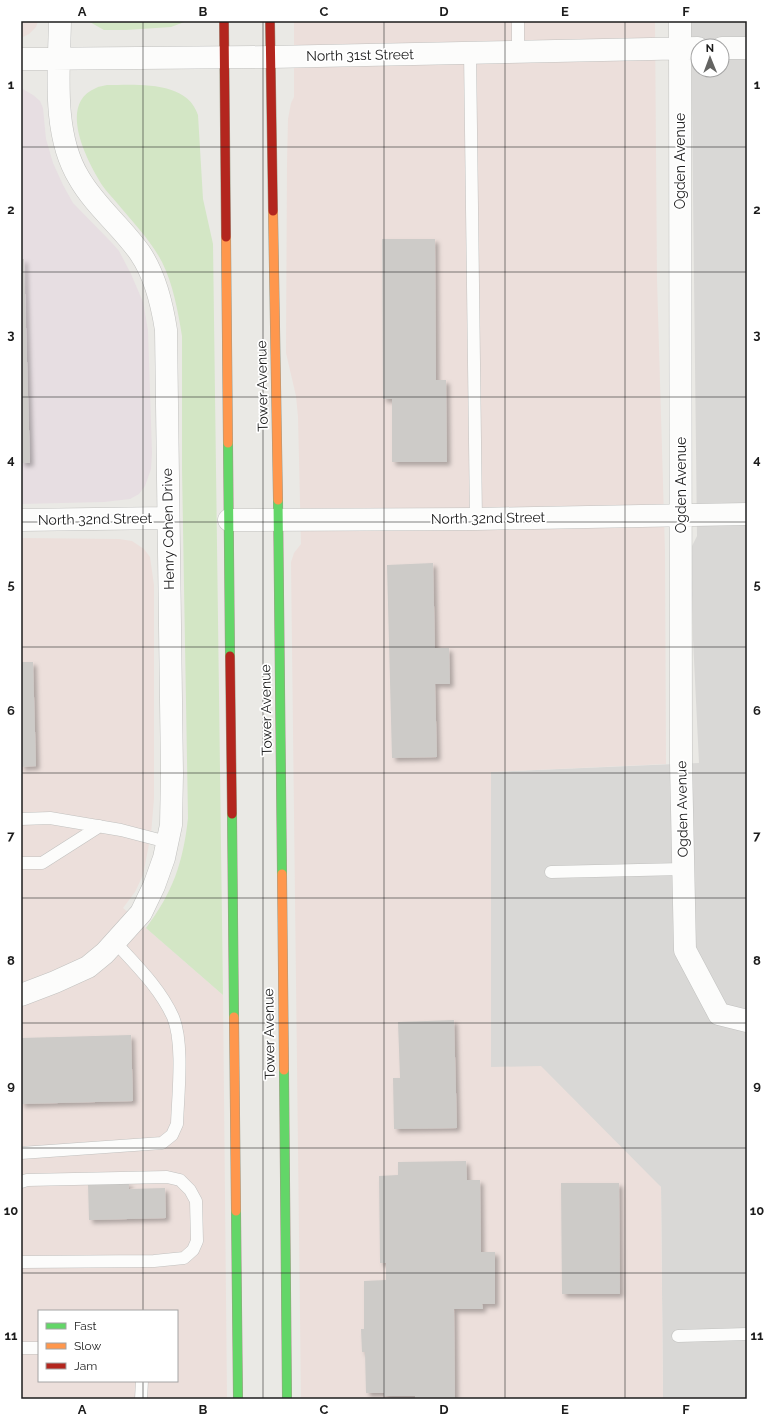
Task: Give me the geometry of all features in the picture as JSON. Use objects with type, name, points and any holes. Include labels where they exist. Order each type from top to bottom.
[{"type":"main road","points":[[224,21],[238,1399]]},
{"type":"main road","name":"Tower Avenue","points":[[270,21],[278,520],[287,1399]]},
{"type":"street","name":"Henry Cohen Drive","points":[[21,995],[88,967],[105,953],[141,913],[154,886],[164,858],[170,825],[172,774],[166,338],[164,313],[157,290],[141,254],[93,199],[78,178],[68,155],[60,116],[60,21]]},
{"type":"street","name":"Ogden Avenue","points":[[680,21],[689,48],[681,515],[681,763],[685,950],[719,1014],[747,1021]]},
{"type":"street","name":"North 31st Street","points":[[21,59],[224,57],[689,48]]},
{"type":"street","points":[[730,48],[747,48]]},
{"type":"street","name":"North 32nd Street","points":[[229,520],[476,519],[747,514]]},
{"type":"street","name":"North 32nd Street","points":[[21,520],[168,518]]},
{"type":"lane","points":[[518,21],[518,51]]},
{"type":"lane","points":[[470,52],[476,519]]},
{"type":"lane","points":[[21,819],[50,818],[121,830],[167,842]]},
{"type":"lane","points":[[21,863],[42,862],[100,826]]},
{"type":"lane","points":[[552,872],[683,869]]},
{"type":"lane","points":[[21,1153],[162,1143],[172,1135],[177,1124],[179,1046],[173,1018],[155,987],[115,942]]},
{"type":"lane","points":[[21,1182],[27,1180],[167,1177],[180,1180],[190,1190],[196,1201],[196,1241],[193,1250],[184,1258],[154,1261],[21,1262]]},
{"type":"lane","points":[[678,1336],[747,1334]]},
{"type":"lane","points":[[21,1348],[38,1348]]},
{"type":"lane","points":[[141,1399],[142,1382]]},
{"type":"shaded area","points":[[21,21],[38,21],[36,27],[29,34],[21,38]]},
{"type":"shaded area","points":[[294,21],[655,21],[657,280],[665,551],[666,764],[491,772],[491,1067],[541,1066],[661,1187],[663,1399],[301,1399],[291,562],[294,553],[301,544],[298,417],[296,396],[286,353],[288,119],[291,103],[294,97]]},
{"type":"shaded area","points":[[691,21],[747,21],[747,1399],[663,1399],[661,1187],[491,1067],[491,772],[699,763],[693,639],[691,548],[697,536],[692,78],[730,78],[730,38],[691,38]]},
{"type":"shaded area","points":[[21,88],[40,101],[43,108],[46,139],[53,163],[73,203],[119,251],[143,302],[148,330],[152,453],[151,469],[145,486],[139,494],[130,499],[104,502],[21,504]]},
{"type":"shaded area","points":[[21,538],[119,539],[132,541],[144,549],[150,557],[154,585],[154,799],[151,834],[143,875],[135,892],[123,908],[223,995],[227,1399],[21,1399]]},
{"type":"green space","points":[[88,21],[187,21],[171,27],[104,30]]},
{"type":"green space","points":[[107,85],[146,85],[172,90],[183,96],[192,104],[198,115],[203,199],[213,244],[223,995],[146,928],[170,889],[180,863],[188,818],[182,469],[182,336],[172,288],[166,270],[158,254],[102,185],[83,148],[77,119],[78,107],[84,96],[97,87]]},
{"type":"building","points":[[382,239],[435,239],[436,380],[446,380],[447,462],[392,462],[392,399],[383,399]]},
{"type":"building","points":[[21,259],[24,259],[30,463],[21,463]]},
{"type":"building","points":[[433,563],[435,648],[449,648],[450,684],[435,684],[437,757],[392,758],[387,565]]},
{"type":"building","points":[[21,662],[33,662],[36,766],[21,767]]},
{"type":"building","points":[[454,1020],[457,1128],[394,1129],[393,1078],[400,1078],[398,1022]]},
{"type":"building","points":[[131,1035],[133,1101],[21,1104],[21,1038]]},
{"type":"building","points":[[466,1161],[467,1180],[480,1180],[481,1252],[495,1252],[495,1304],[482,1304],[483,1309],[454,1309],[455,1399],[415,1399],[415,1396],[384,1396],[384,1393],[366,1393],[365,1352],[362,1352],[361,1329],[364,1329],[364,1281],[386,1280],[386,1263],[380,1263],[379,1176],[398,1175],[398,1162]]},
{"type":"building","points":[[129,1183],[129,1189],[165,1188],[166,1218],[89,1220],[88,1184]]},
{"type":"building","points":[[561,1183],[619,1183],[620,1294],[562,1294]]},
{"type":"traffic: fast","points":[[228,443],[230,656]]},
{"type":"traffic: fast","points":[[278,500],[282,874]]},
{"type":"traffic: fast","points":[[232,814],[234,1017]]},
{"type":"traffic: fast","points":[[284,1070],[287,1399]]},
{"type":"traffic: fast","points":[[236,1211],[238,1399]]},
{"type":"traffic: slow","points":[[273,211],[278,500]]},
{"type":"traffic: slow","points":[[226,237],[228,443]]},
{"type":"traffic: slow","points":[[282,874],[284,1070]]},
{"type":"traffic: slow","points":[[234,1017],[236,1211]]},
{"type":"traffic: jam","points":[[224,21],[226,237]]},
{"type":"traffic: jam","points":[[270,21],[273,211]]},
{"type":"traffic: jam","points":[[230,656],[232,814]]}]
